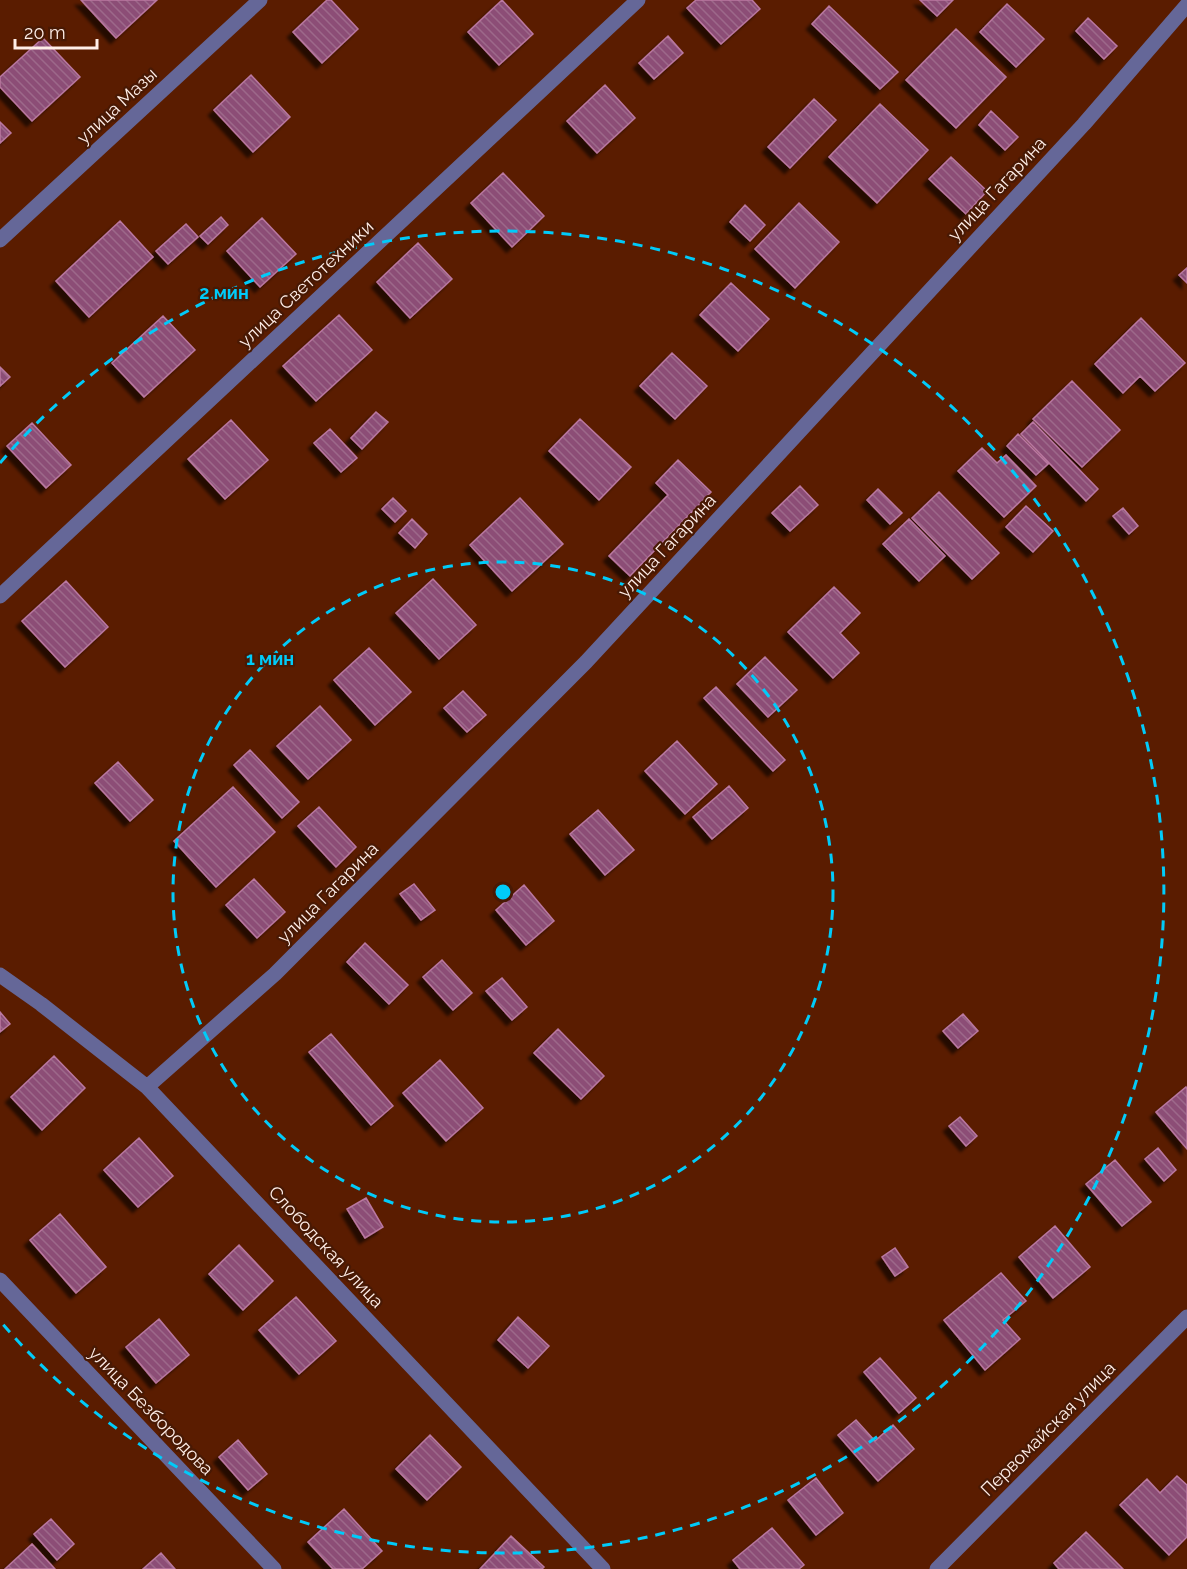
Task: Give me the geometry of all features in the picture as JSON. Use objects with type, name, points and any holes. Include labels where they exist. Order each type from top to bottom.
[{"type":"street","name":"улица Мазы","points":[[0,240],[260,0]]},
{"type":"street","name":"улица Светотехники","points":[[0,596],[638,0]]},
{"type":"street","name":"улица Гагарина","points":[[147,1087],[275,974],[586,662],[1076,132],[1187,5]]},
{"type":"street","name":"Слободская улица","points":[[0,975],[147,1087],[603,1569]]},
{"type":"street","name":"улица Безбородова","points":[[0,1280],[274,1569]]},
{"type":"street","name":"Первомайская улица","points":[[937,1569],[1187,1317]]},
{"type":"building","points":[[81,0],[157,0],[116,38]]},
{"type":"building","points":[[327,0],[331,0],[358,29],[322,63],[293,32]]},
{"type":"building","points":[[502,0],[533,34],[499,65],[468,32]]},
{"type":"building","points":[[696,0],[752,0],[760,9],[721,44],[687,8]]},
{"type":"building","points":[[920,0],[953,0],[937,16]]},
{"type":"building","points":[[1007,4],[1044,39],[1016,67],[980,32]]},
{"type":"building","points":[[829,6],[898,72],[880,89],[812,24]]},
{"type":"building","points":[[1088,18],[1117,46],[1104,59],[1076,31]]},
{"type":"building","points":[[956,29],[1006,77],[956,128],[906,80]]},
{"type":"building","points":[[668,36],[683,53],[654,79],[639,63]]},
{"type":"building","points":[[43,38],[80,77],[32,121],[0,87],[0,77]]},
{"type":"building","points":[[251,75],[290,117],[253,152],[214,110]]},
{"type":"building","points":[[605,85],[635,118],[597,153],[567,121]]},
{"type":"building","points":[[814,99],[836,120],[790,168],[768,147]]},
{"type":"building","points":[[880,104],[928,150],[877,203],[829,157]]},
{"type":"building","points":[[991,111],[1018,137],[1005,150],[979,125]]},
{"type":"building","points":[[0,122],[11,133],[0,143]]},
{"type":"building","points":[[951,157],[987,191],[966,214],[929,179]]},
{"type":"building","points":[[503,173],[544,216],[512,247],[471,203]]},
{"type":"building","points":[[799,203],[839,242],[795,288],[755,249]]},
{"type":"building","points":[[745,205],[765,225],[750,241],[730,222]]},
{"type":"building","points":[[221,217],[228,225],[208,244],[200,236]]},
{"type":"building","points":[[262,218],[296,254],[260,287],[227,251]]},
{"type":"building","points":[[120,221],[153,257],[89,317],[56,281]]},
{"type":"building","points":[[186,224],[198,237],[168,264],[156,251]]},
{"type":"building","points":[[418,243],[452,279],[410,318],[377,282]]},
{"type":"building","points":[[1187,268],[1187,283],[1179,275]]},
{"type":"building","points":[[731,283],[769,319],[738,351],[700,315]]},
{"type":"building","points":[[339,315],[372,350],[316,401],[283,366]]},
{"type":"building","points":[[163,316],[195,350],[144,397],[112,363]]},
{"type":"building","points":[[1141,318],[1185,363],[1155,391],[1140,376],[1123,393],[1095,364]]},
{"type":"building","points":[[672,353],[707,386],[675,419],[640,386]]},
{"type":"building","points":[[0,367],[10,377],[0,386]]},
{"type":"building","points":[[1072,381],[1120,430],[1082,467],[1033,419]]},
{"type":"building","points":[[376,412],[388,422],[362,449],[351,438]]},
{"type":"building","points":[[580,419],[631,467],[599,500],[549,451]]},
{"type":"building","points":[[231,420],[268,460],[225,499],[188,459]]},
{"type":"building","points":[[1033,422],[1098,489],[1086,501],[1021,434]]},
{"type":"building","points":[[32,423],[71,465],[46,488],[7,446]]},
{"type":"building","points":[[330,429],[357,458],[341,472],[314,443]]},
{"type":"building","points":[[1018,434],[1048,464],[1036,475],[1007,446]]},
{"type":"building","points":[[982,448],[997,463],[1006,455],[1036,486],[1004,517],[958,471]]},
{"type":"building","points":[[678,460],[711,492],[630,576],[609,556],[668,495],[656,483]]},
{"type":"building","points":[[800,486],[818,505],[790,531],[772,513]]},
{"type":"building","points":[[878,489],[902,513],[890,524],[867,500]]},
{"type":"building","points":[[939,492],[999,553],[972,579],[912,518]]},
{"type":"building","points":[[393,498],[406,511],[395,522],[382,509]]},
{"type":"building","points":[[520,498],[563,544],[512,591],[470,545]]},
{"type":"building","points":[[1026,506],[1053,531],[1033,552],[1006,527]]},
{"type":"building","points":[[1123,508],[1138,526],[1129,534],[1113,516]]},
{"type":"building","points":[[412,519],[427,534],[415,548],[399,533]]},
{"type":"building","points":[[909,519],[945,556],[919,581],[883,544]]},
{"type":"building","points":[[433,579],[476,625],[439,659],[396,613]]},
{"type":"building","points":[[66,581],[108,627],[65,667],[22,621]]},
{"type":"building","points":[[834,587],[860,613],[840,633],[859,653],[833,678],[788,632]]},
{"type":"building","points":[[369,648],[411,692],[375,725],[334,680]]},
{"type":"building","points":[[765,657],[797,690],[768,717],[737,684]]},
{"type":"building","points":[[716,687],[785,760],[773,771],[704,698]]},
{"type":"building","points":[[463,691],[486,715],[467,732],[444,708]]},
{"type":"building","points":[[320,706],[351,740],[308,779],[277,746]]},
{"type":"building","points":[[677,741],[717,784],[685,814],[645,771]]},
{"type":"building","points":[[250,750],[299,802],[282,818],[234,765]]},
{"type":"building","points":[[118,762],[153,800],[130,821],[95,783]]},
{"type":"building","points":[[729,786],[748,808],[712,839],[693,817]]},
{"type":"building","points":[[233,787],[275,832],[216,887],[174,841]]},
{"type":"building","points":[[319,807],[356,847],[336,867],[298,826]]},
{"type":"building","points":[[598,810],[634,850],[605,875],[570,834]]},
{"type":"building","points":[[254,879],[285,912],[257,938],[226,905]]},
{"type":"building","points":[[414,884],[435,910],[421,920],[400,894]]},
{"type":"building","points":[[524,885],[554,921],[526,945],[496,910]]},
{"type":"building","points":[[365,943],[408,985],[389,1004],[347,962]]},
{"type":"building","points":[[442,960],[472,993],[453,1010],[423,977]]},
{"type":"building","points":[[502,978],[527,1007],[512,1020],[486,991]]},
{"type":"building","points":[[0,1012],[10,1024],[0,1032]]},
{"type":"building","points":[[963,1014],[978,1031],[958,1048],[943,1031]]},
{"type":"building","points":[[558,1029],[604,1076],[581,1099],[534,1053]]},
{"type":"building","points":[[331,1034],[393,1106],[371,1125],[309,1052]]},
{"type":"building","points":[[54,1056],[85,1088],[42,1130],[11,1097]]},
{"type":"building","points":[[440,1060],[483,1108],[446,1141],[403,1093]]},
{"type":"building","points":[[1186,1087],[1187,1089],[1187,1149],[1156,1112]]},
{"type":"building","points":[[960,1117],[977,1136],[966,1146],[949,1126]]},
{"type":"building","points":[[139,1138],[173,1176],[138,1207],[104,1170]]},
{"type":"building","points":[[1158,1148],[1176,1170],[1164,1181],[1145,1159]]},
{"type":"building","points":[[1115,1160],[1151,1202],[1122,1226],[1086,1184]]},
{"type":"building","points":[[366,1198],[383,1227],[365,1238],[347,1209]]},
{"type":"building","points":[[60,1214],[106,1267],[76,1293],[30,1240]]},
{"type":"building","points":[[1055,1226],[1090,1267],[1053,1298],[1019,1257]]},
{"type":"building","points":[[239,1245],[273,1281],[243,1310],[209,1274]]},
{"type":"building","points":[[895,1248],[908,1267],[895,1276],[882,1257]]},
{"type":"building","points":[[1001,1273],[1026,1301],[1003,1320],[1020,1339],[985,1370],[944,1320]]},
{"type":"building","points":[[296,1297],[336,1341],[299,1374],[259,1330]]},
{"type":"building","points":[[518,1317],[549,1346],[528,1368],[498,1340]]},
{"type":"building","points":[[159,1319],[189,1355],[156,1383],[126,1347]]},
{"type":"building","points":[[880,1358],[916,1398],[899,1413],[864,1372]]},
{"type":"building","points":[[856,1420],[875,1441],[893,1425],[914,1449],[878,1481],[838,1435]]},
{"type":"building","points":[[430,1435],[461,1467],[427,1500],[396,1469]]},
{"type":"building","points":[[238,1440],[267,1474],[248,1490],[219,1457]]},
{"type":"building","points":[[1177,1476],[1187,1485],[1187,1537],[1169,1555],[1120,1505],[1147,1479],[1160,1493]]},
{"type":"building","points":[[816,1478],[843,1513],[816,1535],[788,1500]]},
{"type":"building","points":[[344,1509],[382,1551],[362,1569],[333,1569],[308,1542]]},
{"type":"building","points":[[51,1519],[74,1544],[57,1560],[34,1534]]},
{"type":"building","points":[[772,1528],[804,1565],[799,1569],[740,1569],[733,1560]]},
{"type":"building","points":[[1086,1532],[1123,1569],[1059,1569],[1054,1563]]},
{"type":"building","points":[[511,1536],[544,1567],[542,1569],[480,1569]]},
{"type":"building","points":[[32,1544],[55,1569],[5,1569]]},
{"type":"building","points":[[161,1553],[175,1569],[143,1569]]}]
